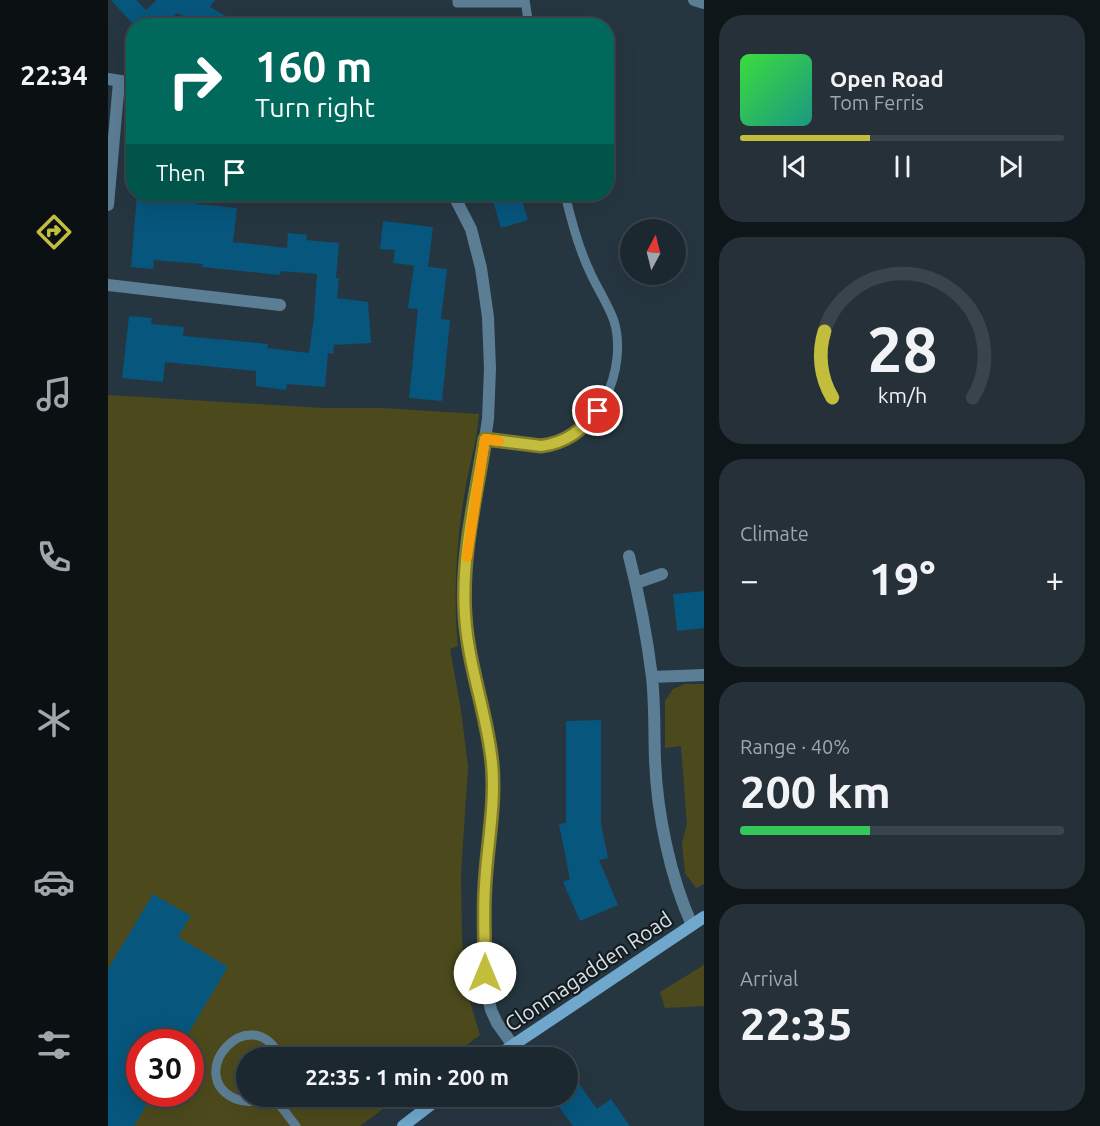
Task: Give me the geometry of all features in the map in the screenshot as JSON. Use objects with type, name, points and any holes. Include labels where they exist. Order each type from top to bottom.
[{"type":"street","points":[[694,0],[704,3]]},
{"type":"street","points":[[108,205],[114,80]]},
{"type":"street","points":[[457,201],[471,229],[481,268],[488,317],[490,369],[488,419],[466,562],[465,614],[469,653],[485,721],[492,764],[492,819],[485,886],[485,973],[491,1010],[512,1044]]},
{"type":"street","points":[[108,285],[280,305]]},
{"type":"street","points":[[629,556],[636,583],[652,677],[655,762],[666,840],[683,904],[692,925]]},
{"type":"street","points":[[636,583],[662,574]]},
{"type":"street","points":[[652,677],[704,675]]},
{"type":"street","name":"Clonmagadden Road","points":[[508,1047],[704,917]]},
{"type":"street","points":[[403,1126],[428,1107]]},
{"type":"lane","points":[[457,0],[457,3],[525,1],[528,18]]},
{"type":"lane","points":[[485,439],[541,446],[560,442],[574,435],[588,423],[598,411],[611,384],[617,364],[614,322],[586,263],[567,201]]},
{"type":"lane","points":[[236,1099],[224,1091],[219,1082],[216,1072],[221,1052],[237,1038],[247,1035],[258,1036],[274,1047]]},
{"type":"lane","points":[[281,1107],[296,1126]]},
{"type":"shaded area","points":[[108,395],[322,408],[381,408],[479,414],[462,510],[458,549],[456,607],[458,646],[450,649],[468,766],[461,874],[462,939],[469,998],[480,1035],[464,1047],[236,1047],[236,1107],[386,1107],[360,1126],[108,1126]]},
{"type":"shaded area","points":[[685,684],[704,684],[704,884],[696,888],[685,873],[682,843],[687,824],[681,746],[665,748],[665,701],[673,689]]},
{"type":"shaded area","points":[[704,965],[704,1006],[665,1008],[660,992]]},
{"type":"building","points":[[111,0],[136,0],[146,10],[155,0],[215,0],[210,7],[229,18],[186,18],[177,13],[172,18],[127,18]]},
{"type":"building","points":[[136,201],[197,201],[197,204],[237,208],[233,242],[287,248],[288,233],[307,235],[306,240],[339,243],[337,298],[368,302],[371,343],[334,345],[333,354],[328,353],[325,387],[287,384],[286,390],[256,386],[256,371],[165,362],[163,382],[122,378],[129,316],[152,318],[151,324],[184,327],[183,336],[268,344],[267,348],[309,353],[314,317],[317,274],[281,271],[280,275],[202,267],[203,264],[154,260],[153,269],[131,267]]},
{"type":"building","points":[[493,201],[522,201],[528,220],[501,228]]},
{"type":"building","points":[[383,221],[433,227],[428,267],[393,263],[395,250],[380,249]]},
{"type":"building","points":[[414,265],[447,269],[441,319],[450,320],[442,401],[409,398],[418,309],[408,308]]},
{"type":"building","points":[[704,591],[704,628],[677,631],[673,594]]},
{"type":"building","points":[[601,720],[601,824],[608,858],[599,860],[618,905],[580,921],[563,882],[570,879],[559,824],[566,823],[566,721]]},
{"type":"building","points":[[153,894],[191,916],[178,937],[228,967],[191,1029],[126,1029],[126,1107],[145,1107],[134,1126],[108,1126],[108,969]]},
{"type":"building","points":[[578,1082],[597,1109],[611,1099],[630,1126],[573,1126],[559,1107],[578,1107]]},
{"type":"slow traffic","points":[[467,557],[485,439],[499,441]]},
{"type":"route","points":[[485,973],[485,886],[492,819],[492,764],[485,721],[469,653],[465,614],[466,562],[485,439],[541,446],[550,445],[574,435],[598,411]]}]
